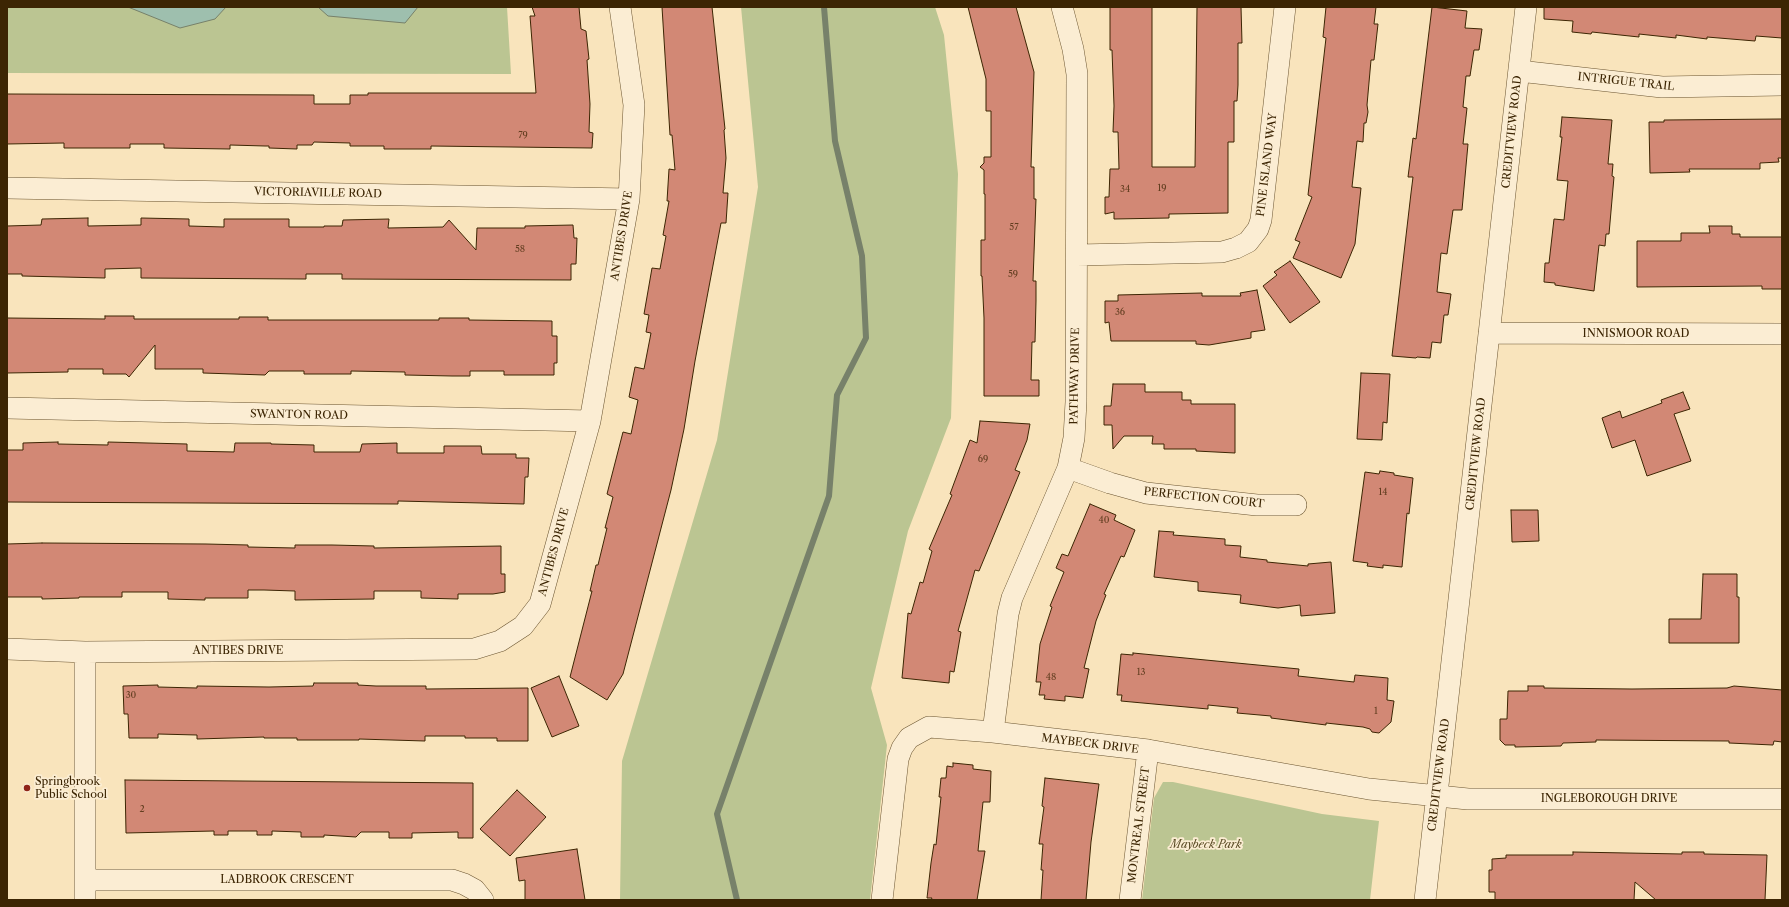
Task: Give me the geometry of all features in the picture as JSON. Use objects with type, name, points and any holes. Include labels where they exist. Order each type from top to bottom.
[{"type":"street","name":"ANTIBES DRIVE","points":[[7,649],[85,652],[474,649],[500,641],[523,626],[540,604],[590,421],[629,199],[634,105],[620,7]]},
{"type":"street","name":"PATHWAY DRIVE","points":[[993,732],[1008,614],[1012,598],[1068,468],[1074,438],[1076,402],[1077,74],[1074,49],[1062,7]]},
{"type":"street","name":"PINE ISLAND WAY","points":[[1077,255],[1222,252],[1236,248],[1248,242],[1258,229],[1261,220],[1285,7]]},
{"type":"street","name":"CREDITVIEW ROAD","points":[[1425,900],[1526,7]]},
{"type":"street","name":"INTRIGUE TRAIL","points":[[1519,71],[1662,87],[1782,85]]},
{"type":"street","name":"VICTORIAVILLE ROAD","points":[[7,188],[629,199]]},
{"type":"street","name":"INNISMOOR ROAD","points":[[1489,334],[1782,334]]},
{"type":"street","name":"SWANTON ROAD","points":[[7,408],[590,421]]},
{"type":"street","name":"PERFECTION COURT","points":[[1068,468],[1110,483],[1146,493],[1257,505],[1296,505]]},
{"type":"street","points":[[85,652],[85,890]]},
{"type":"street","name":"MAYBECK DRIVE","points":[[882,900],[898,758],[902,748],[909,738],[929,727],[993,732],[1148,750],[1369,789],[1437,796]]},
{"type":"street","name":"MONTREAL STREET","points":[[1130,900],[1148,750]]},
{"type":"street","name":"INGLEBOROUGH DRIVE","points":[[1437,796],[1468,799],[1782,799]]},
{"type":"street","name":"LADBROOK CRESCENT","points":[[85,890],[452,880],[475,890],[483,900]]},
{"type":"green space","points":[[7,7],[507,7],[511,74],[7,73]]},
{"type":"green space","points":[[741,7],[935,7],[944,35],[958,174],[951,418],[908,531],[871,688],[887,745],[870,900],[620,900],[622,761],[717,440],[758,187]]},
{"type":"green space","name":"Maybeck Park","points":[[1163,782],[1173,782],[1322,814],[1379,821],[1370,900],[1142,900],[1154,798]]},
{"type":"shaded area","points":[[128,7],[226,7],[215,19],[180,28]]},
{"type":"shaded area","points":[[318,7],[418,7],[405,23],[328,16]]},
{"type":"building","points":[[532,7],[579,7],[581,29],[586,31],[589,59],[587,60],[590,104],[589,132],[593,133],[592,148],[431,146],[431,149],[384,149],[384,146],[350,146],[350,143],[314,142],[312,145],[297,145],[297,149],[269,148],[269,146],[230,145],[230,149],[164,148],[164,144],[130,144],[130,148],[64,148],[64,143],[7,144],[7,94],[314,95],[314,104],[350,104],[350,95],[368,95],[368,93],[536,93],[530,16],[535,16]]},
{"type":"building","points":[[662,7],[712,7],[725,129],[726,158],[723,193],[728,193],[726,223],[721,223],[684,429],[671,490],[623,674],[607,700],[570,677],[592,591],[590,591],[596,565],[598,565],[607,528],[605,528],[613,497],[607,494],[623,432],[631,434],[638,400],[629,397],[635,367],[644,369],[651,333],[646,332],[649,315],[644,314],[652,268],[660,269],[666,236],[663,235],[669,201],[667,201],[669,169],[675,170],[672,135],[670,135]]},
{"type":"building","points":[[968,7],[1016,7],[1034,72],[1031,167],[1034,167],[1034,199],[1036,199],[1033,281],[1036,281],[1036,301],[1035,342],[1032,342],[1031,380],[1039,380],[1039,396],[984,396],[984,318],[981,276],[981,240],[985,240],[985,194],[984,170],[980,167],[984,163],[984,157],[991,157],[991,111],[986,111],[986,79]]},
{"type":"building","points":[[1110,7],[1152,7],[1152,167],[1195,167],[1197,7],[1241,7],[1242,43],[1238,43],[1238,85],[1237,101],[1234,101],[1234,142],[1228,142],[1228,213],[1169,214],[1169,218],[1114,219],[1114,212],[1105,214],[1105,197],[1109,197],[1110,169],[1119,169],[1118,132],[1113,132],[1114,106],[1112,50],[1110,50]]},
{"type":"building","points":[[1326,7],[1376,7],[1374,24],[1378,24],[1374,60],[1371,60],[1367,105],[1368,112],[1366,123],[1364,123],[1363,142],[1357,141],[1352,187],[1361,188],[1355,244],[1341,278],[1293,258],[1300,242],[1295,240],[1312,197],[1308,195],[1326,38],[1323,37]]},
{"type":"building","points":[[1432,7],[1467,11],[1465,28],[1482,29],[1479,50],[1474,50],[1470,76],[1466,76],[1463,107],[1467,108],[1463,144],[1468,144],[1462,210],[1453,210],[1447,254],[1441,253],[1437,292],[1451,294],[1448,315],[1444,315],[1441,343],[1432,342],[1430,358],[1416,358],[1392,356],[1413,177],[1408,177],[1413,138],[1416,139]]},
{"type":"building","points":[[1544,7],[1782,7],[1782,38],[1756,36],[1755,41],[1707,37],[1707,39],[1676,35],[1676,38],[1639,34],[1639,37],[1592,32],[1591,34],[1572,32],[1573,21],[1544,19]]},
{"type":"building","points":[[1562,117],[1612,120],[1608,164],[1613,164],[1612,176],[1614,177],[1609,234],[1606,234],[1605,246],[1599,245],[1594,291],[1544,282],[1545,263],[1549,263],[1554,219],[1564,220],[1568,181],[1557,180],[1562,137],[1560,137]]},
{"type":"building","points":[[1782,119],[1782,158],[1778,158],[1779,162],[1760,163],[1760,169],[1689,169],[1690,172],[1650,173],[1649,122],[1664,122],[1664,120]]},
{"type":"building","points":[[88,218],[88,226],[141,225],[141,218],[189,219],[189,226],[224,227],[224,219],[289,219],[289,227],[324,227],[342,226],[343,220],[389,219],[388,228],[443,227],[449,220],[476,250],[477,228],[525,228],[525,226],[573,225],[574,238],[577,238],[576,264],[571,264],[571,280],[342,279],[342,274],[306,274],[306,279],[141,278],[141,268],[105,269],[105,278],[22,276],[22,274],[7,274],[7,226],[41,225],[42,219]]},
{"type":"building","points":[[1709,226],[1732,226],[1732,234],[1740,234],[1740,237],[1782,237],[1782,289],[1762,289],[1762,286],[1637,287],[1637,241],[1681,241],[1681,233],[1710,233]]},
{"type":"building","points":[[1290,261],[1320,302],[1290,323],[1263,286],[1277,275],[1274,272]]},
{"type":"building","points":[[1257,290],[1265,330],[1251,332],[1251,338],[1209,345],[1196,344],[1196,341],[1111,341],[1109,322],[1105,323],[1105,301],[1118,301],[1118,295],[1202,293],[1202,296],[1241,296],[1240,293]]},
{"type":"building","points":[[105,316],[134,316],[134,319],[239,319],[239,317],[268,317],[268,320],[439,320],[439,318],[469,318],[469,320],[552,321],[552,336],[557,336],[557,363],[554,363],[554,375],[504,375],[504,371],[470,371],[470,376],[405,375],[405,372],[351,371],[351,374],[304,374],[304,371],[269,371],[265,375],[203,373],[203,369],[155,369],[155,345],[129,377],[126,374],[103,374],[103,369],[68,369],[68,372],[7,373],[7,318],[105,319]]},
{"type":"building","points":[[1361,373],[1390,374],[1387,423],[1383,422],[1382,440],[1357,439]]},
{"type":"building","points":[[1113,384],[1145,384],[1145,392],[1182,392],[1182,400],[1191,400],[1191,404],[1235,404],[1235,453],[1196,451],[1196,449],[1164,449],[1164,444],[1152,444],[1153,436],[1124,436],[1113,449],[1112,425],[1104,425],[1104,406],[1111,406]]},
{"type":"building","points":[[1683,392],[1690,409],[1674,414],[1691,461],[1647,476],[1635,440],[1612,448],[1602,418],[1620,411],[1622,418],[1662,403],[1661,400]]},
{"type":"building","points":[[980,421],[1030,424],[1027,440],[1015,470],[1020,472],[979,571],[975,570],[958,631],[961,632],[954,672],[950,671],[949,683],[902,678],[908,613],[911,614],[920,582],[923,583],[932,551],[929,549],[952,495],[950,494],[970,440],[977,443]]},
{"type":"building","points":[[58,442],[58,444],[108,445],[108,442],[187,444],[187,451],[234,452],[235,443],[314,445],[314,452],[360,452],[362,444],[397,443],[397,453],[444,453],[444,446],[481,446],[482,454],[516,454],[516,458],[529,458],[528,477],[525,477],[524,504],[398,501],[398,504],[7,502],[7,450],[23,450],[23,443]]},
{"type":"building","points":[[1380,471],[1413,478],[1409,514],[1407,513],[1402,567],[1383,565],[1383,568],[1367,566],[1368,563],[1353,561],[1365,472],[1379,474]]},
{"type":"building","points":[[1090,504],[1116,515],[1114,520],[1135,530],[1124,557],[1121,556],[1104,594],[1106,595],[1096,621],[1084,668],[1089,669],[1083,698],[1065,696],[1065,701],[1044,699],[1045,695],[1039,695],[1041,682],[1036,682],[1040,644],[1052,607],[1050,606],[1064,572],[1056,568],[1062,554],[1068,556]]},
{"type":"building","points":[[1511,510],[1538,510],[1539,541],[1512,542]]},
{"type":"building","points":[[1159,531],[1174,532],[1173,535],[1225,539],[1225,545],[1241,546],[1240,557],[1267,560],[1267,562],[1308,566],[1308,564],[1331,562],[1335,613],[1301,616],[1300,605],[1278,608],[1240,603],[1241,595],[1198,591],[1198,582],[1154,577]]},
{"type":"building","points":[[7,544],[206,544],[295,548],[295,545],[374,546],[374,548],[501,546],[501,574],[505,574],[505,592],[493,594],[458,594],[458,599],[421,598],[421,591],[374,591],[374,599],[295,600],[295,591],[264,590],[248,590],[248,598],[205,598],[205,600],[168,599],[168,592],[122,592],[122,597],[42,599],[42,597],[7,597]]},
{"type":"building","points":[[1703,574],[1737,574],[1737,597],[1739,597],[1739,643],[1669,643],[1669,619],[1701,619]]},
{"type":"building","points":[[1133,653],[1299,669],[1298,676],[1354,682],[1355,675],[1388,678],[1387,700],[1394,701],[1391,722],[1379,733],[1372,732],[1370,729],[1363,727],[1326,723],[1326,725],[1271,718],[1271,716],[1237,713],[1238,708],[1208,705],[1208,709],[1121,701],[1122,695],[1117,695],[1121,654],[1133,655]]},
{"type":"building","points":[[559,676],[579,726],[552,737],[531,688]]},
{"type":"building","points":[[314,683],[358,683],[358,685],[376,686],[426,686],[426,689],[528,688],[528,741],[497,741],[497,738],[465,738],[465,736],[425,736],[425,741],[359,739],[297,740],[297,738],[264,737],[197,739],[197,735],[158,734],[158,738],[129,738],[128,714],[124,714],[123,686],[158,685],[158,687],[197,688],[197,686],[269,687],[313,686]]},
{"type":"building","points":[[1528,686],[1544,686],[1544,688],[1632,689],[1727,688],[1734,686],[1782,690],[1782,742],[1774,741],[1773,745],[1729,743],[1729,741],[1596,740],[1596,742],[1563,743],[1561,746],[1515,747],[1515,745],[1505,745],[1500,740],[1500,719],[1507,719],[1508,691],[1528,691]]},
{"type":"building","points":[[953,763],[973,765],[973,769],[991,771],[990,802],[983,802],[978,851],[985,851],[977,900],[931,900],[932,898],[927,898],[934,844],[936,845],[941,797],[939,797],[941,778],[946,778],[947,766],[953,767]]},
{"type":"building","points":[[1045,778],[1099,784],[1091,842],[1086,900],[1041,900],[1043,844],[1039,844],[1044,807],[1042,806]]},
{"type":"building","points":[[125,780],[473,783],[473,838],[458,838],[458,832],[412,833],[412,838],[389,838],[389,832],[361,832],[356,837],[324,835],[324,837],[301,837],[301,832],[272,831],[272,835],[257,835],[257,831],[228,831],[228,835],[214,835],[214,831],[126,833]]},
{"type":"building","points":[[517,790],[546,817],[510,856],[480,829]]},
{"type":"building","points":[[577,849],[585,900],[525,900],[525,880],[519,881],[516,858]]},
{"type":"building","points":[[1573,852],[1682,854],[1682,852],[1704,852],[1704,854],[1767,855],[1765,900],[1656,900],[1635,882],[1634,900],[1495,900],[1495,892],[1489,892],[1489,870],[1492,870],[1492,859],[1506,858],[1506,855],[1573,855]]},
{"type":"waterway","points":[[737,900],[717,814],[829,496],[837,395],[866,338],[862,256],[835,141],[824,7]]},
{"type":"place","name":"Springbrook Public School","points":[[27,788]]}]
